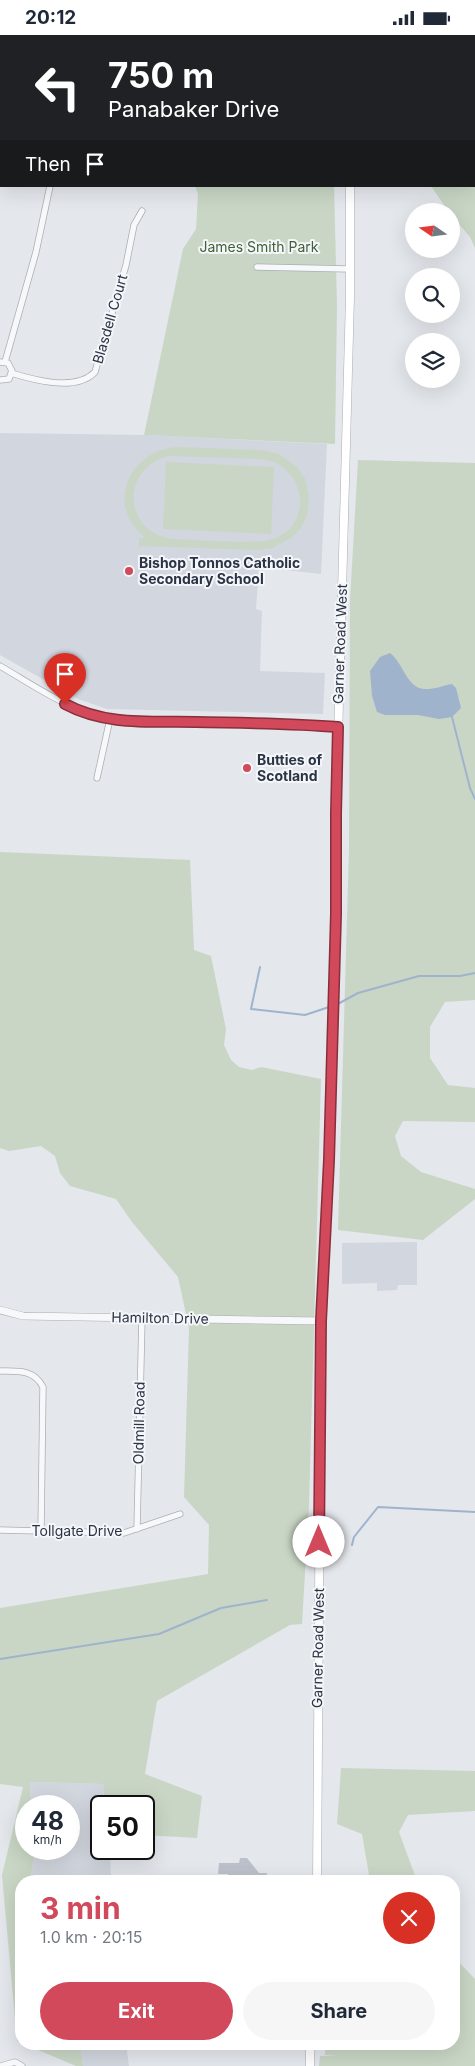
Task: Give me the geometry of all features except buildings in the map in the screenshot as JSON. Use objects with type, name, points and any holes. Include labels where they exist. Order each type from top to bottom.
[{"type":"main road","name":"Garner Road West","points":[[316,1875],[321,1321],[329,1160],[336,924],[336,813],[350,269],[350,187]]},
{"type":"main road","points":[[310,2050],[310,2066]]},
{"type":"street","points":[[0,381],[9,379],[11,373],[10,365],[2,362],[36,252],[50,187]]},
{"type":"street","name":"Blasdell Court","points":[[11,373],[35,380],[70,382],[82,381],[94,372],[126,265],[134,225],[142,211]]},
{"type":"street","points":[[257,267],[350,269]]},
{"type":"street","points":[[0,666],[72,708],[110,719],[338,727]]},
{"type":"street","points":[[96,778],[110,719]]},
{"type":"street","name":"Hamilton Drive","points":[[0,1310],[23,1315],[321,1321]]},
{"type":"street","name":"Oldmill Road","points":[[137,1529],[142,1318]]},
{"type":"street","points":[[0,1371],[31,1373],[43,1387],[41,1531]]},
{"type":"street","name":"Tollgate Drive","points":[[0,1531],[124,1533],[180,1514]]},
{"type":"street","points":[[1,2066],[10,2062],[15,2062],[22,2066]]},
{"type":"shaded area","name":"Bishop Tonnos Catholic Secondary School","points":[[0,433],[144,435],[327,444],[321,574],[259,567],[256,609],[262,611],[260,671],[325,673],[323,714],[107,709],[78,699],[0,655]]},
{"type":"shaded area","points":[[417,1242],[417,1285],[398,1285],[397,1290],[377,1291],[377,1283],[342,1284],[342,1243]]},
{"type":"shaded area","points":[[30,1782],[105,1784],[103,1795],[90,1795],[90,1860],[110,1860],[111,1875],[31,1875],[33,1860],[80,1860],[80,1795],[31,1795]]},
{"type":"shaded area","points":[[81,2050],[127,2050],[129,2066],[83,2066]]},
{"type":"green space","name":"James Smith Park","points":[[195,187],[334,187],[337,306],[335,444],[144,435],[183,249],[196,229],[198,194]]},
{"type":"green space","points":[[432,187],[475,187],[475,248],[470,237],[460,225],[460,203],[443,203]]},
{"type":"green space","points":[[176,447],[261,450],[279,454],[298,468],[305,479],[309,496],[307,516],[300,529],[291,538],[272,548],[258,550],[139,546],[139,538],[146,538],[134,525],[126,511],[127,483],[134,470],[145,459],[159,451]],"holes":[[[168,456],[261,459],[275,463],[287,471],[295,481],[299,493],[300,506],[296,519],[289,530],[276,538],[256,542],[173,539],[156,534],[144,525],[137,514],[134,500],[135,486],[142,474],[152,463]]]},
{"type":"green space","points":[[358,460],[475,463],[475,1000],[445,1002],[430,1027],[430,1058],[448,1085],[475,1088],[475,1122],[403,1121],[395,1136],[401,1156],[421,1172],[475,1189],[475,1199],[423,1240],[338,1230],[349,849],[350,601]]},
{"type":"green space","points":[[166,462],[274,467],[271,534],[163,529]]},
{"type":"green space","points":[[0,852],[190,860],[194,950],[211,956],[226,1029],[224,1045],[231,1060],[239,1067],[252,1070],[261,1067],[321,1079],[309,1505],[302,1624],[290,1625],[157,1701],[145,1774],[202,1796],[197,1838],[155,1836],[155,1795],[104,1795],[104,1784],[30,1782],[31,1795],[21,1795],[23,1787],[0,1784],[0,1608],[208,1574],[209,1525],[184,1497],[189,1328],[178,1277],[132,1222],[116,1199],[70,1186],[60,1173],[55,1156],[41,1146],[9,1151],[0,1148]]},
{"type":"green space","points":[[341,1768],[475,1771],[475,1811],[408,1815],[399,1832],[415,1875],[369,1875],[362,1834],[337,1824]]},
{"type":"green space","points":[[15,1821],[15,1860],[33,1860],[31,1875],[15,1875],[15,2019],[2,1875]]},
{"type":"green space","points":[[460,1963],[475,1979],[475,2066],[319,2066],[320,2056],[339,2055],[325,2055],[325,2050],[460,2050]]},
{"type":"green space","points":[[38,2050],[81,2050],[83,2066],[76,2066]]},
{"type":"water","points":[[390,653],[411,682],[421,689],[452,684],[456,688],[461,708],[452,717],[439,719],[418,715],[385,715],[377,712],[372,696],[370,671],[380,657]]},
{"type":"waterway","points":[[452,717],[470,788],[475,799]]},
{"type":"waterway","points":[[260,967],[251,1009],[305,1015],[332,1006]]},
{"type":"waterway","points":[[336,1005],[358,993],[419,976],[460,976],[475,973]]},
{"type":"waterway","points":[[352,1545],[354,1537],[378,1507],[475,1512]]},
{"type":"waterway","points":[[0,1659],[159,1634],[221,1608],[267,1600]]},
{"type":"place","name":"Bishop Tonnos Catholic Secondary School","points":[[129,571]]},
{"type":"place","name":"Butties of Scotland","points":[[247,768]]},
{"type":"route","points":[[65,704],[88,714],[120,721],[338,727],[336,914],[329,1160],[321,1321],[319,1542]]}]
